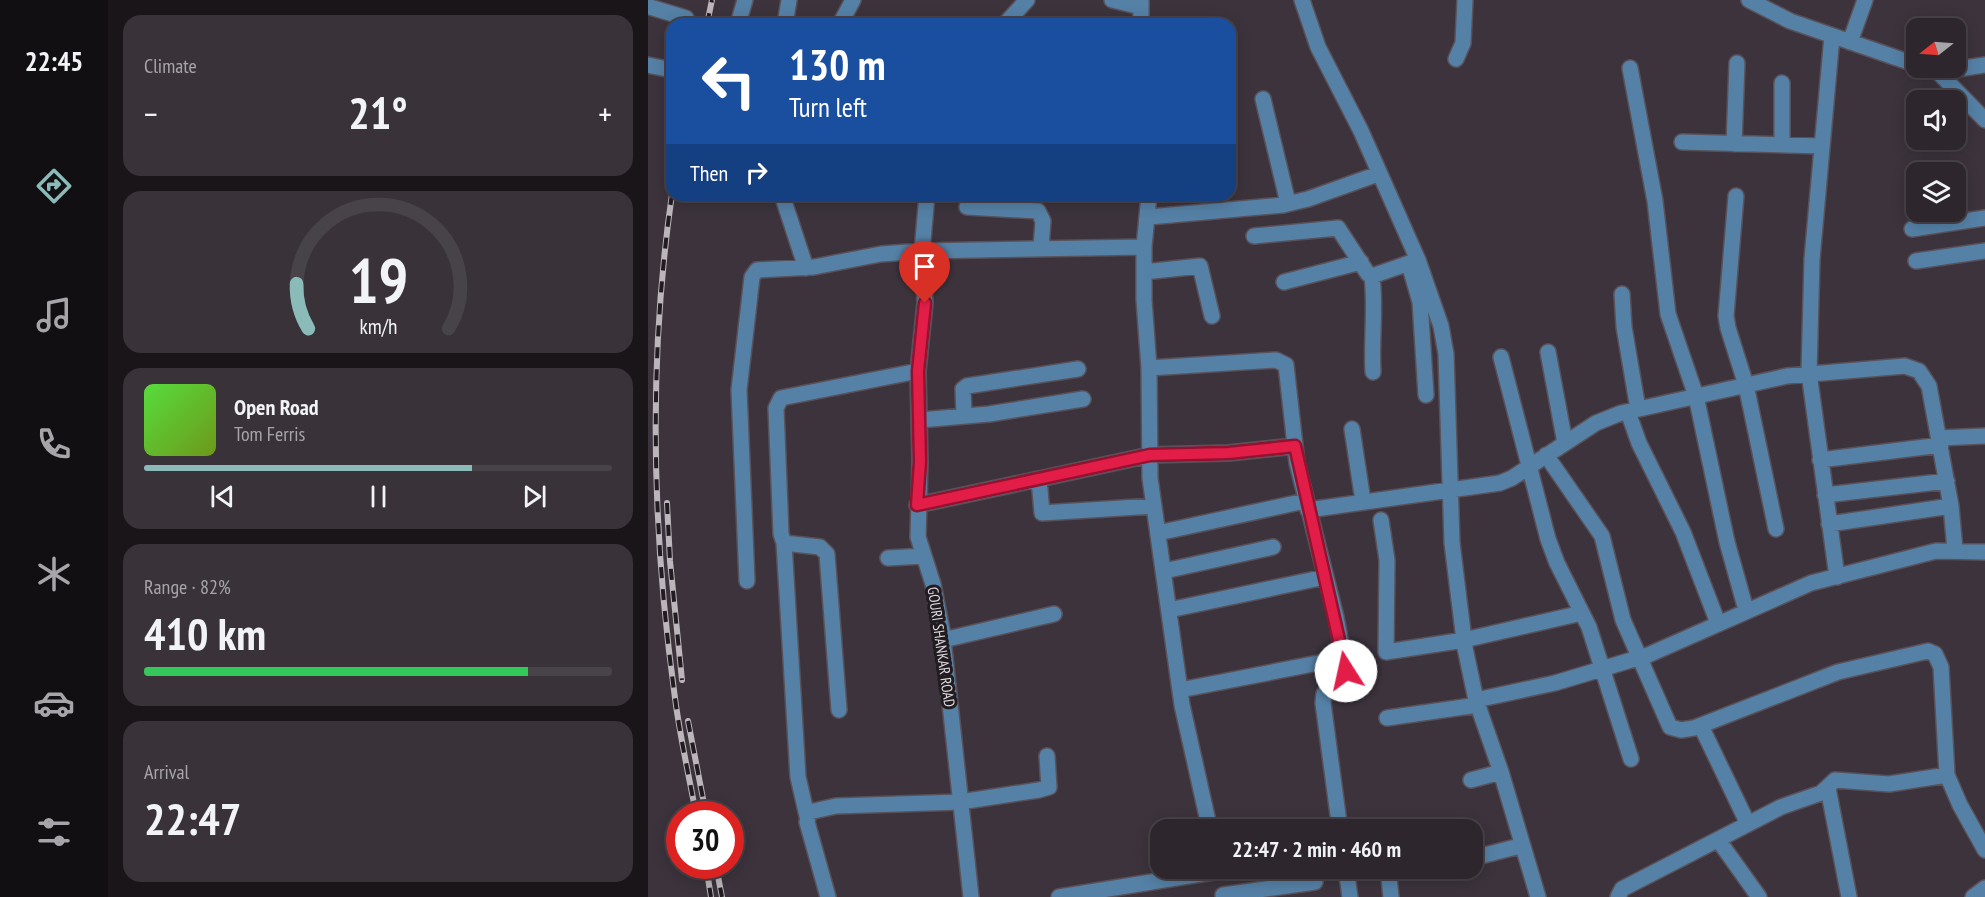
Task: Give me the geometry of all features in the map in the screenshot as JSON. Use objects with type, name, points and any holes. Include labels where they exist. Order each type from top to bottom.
[{"type":"street","points":[[740,18],[745,0]]},
{"type":"street","points":[[786,18],[789,0]]},
{"type":"street","points":[[843,18],[853,0]]},
{"type":"street","points":[[1010,18],[1027,0]]},
{"type":"street","points":[[1112,0],[1141,4]]},
{"type":"street","points":[[1302,0],[1318,47],[1361,131],[1441,326],[1446,354],[1452,543],[1464,640],[1477,702],[1501,772],[1520,846],[1538,897]]},
{"type":"street","points":[[1456,59],[1463,43],[1465,0]]},
{"type":"street","points":[[1749,0],[1790,21],[1906,61]]},
{"type":"street","points":[[1850,42],[1865,0]]},
{"type":"street","points":[[650,6],[686,18]]},
{"type":"street","points":[[1832,36],[1812,259],[1809,373],[1837,577]]},
{"type":"street","points":[[1734,144],[1737,63]]},
{"type":"street","points":[[648,65],[666,69]]},
{"type":"street","points":[[1966,67],[1985,65]]},
{"type":"street","points":[[1630,68],[1655,201],[1668,314],[1696,396],[1724,532],[1746,610]]},
{"type":"street","points":[[1940,78],[1985,120]]},
{"type":"street","points":[[1782,83],[1782,145]]},
{"type":"street","points":[[1263,99],[1288,204]]},
{"type":"street","points":[[1682,142],[1821,146]]},
{"type":"street","points":[[1149,218],[1288,204],[1378,174]]},
{"type":"street","points":[[1736,196],[1726,316],[1746,385],[1776,529]]},
{"type":"street","points":[[784,201],[806,268]]},
{"type":"street","name":"GOURI SHANKAR ROAD","points":[[926,201],[922,251],[925,303],[918,371],[920,420],[918,537],[933,584],[943,640],[971,897]]},
{"type":"street","points":[[1149,201],[1144,272],[1149,368],[1150,455],[1154,506],[1180,690],[1208,819]]},
{"type":"street","points":[[967,207],[1038,211],[1043,221],[1041,248]]},
{"type":"street","points":[[1912,229],[1985,218]]},
{"type":"street","points":[[1254,236],[1338,228],[1368,274],[1372,276],[1375,298],[1371,348],[1373,372]]},
{"type":"street","points":[[747,581],[739,390],[753,277],[757,270],[806,268],[881,254],[922,251],[1144,247]]},
{"type":"street","points":[[1916,261],[1985,252]]},
{"type":"street","points":[[1284,282],[1361,262]]},
{"type":"street","points":[[1372,276],[1414,262]]},
{"type":"street","points":[[1414,262],[1420,302],[1426,395]]},
{"type":"street","points":[[1144,272],[1200,266],[1212,316]]},
{"type":"street","points":[[1622,294],[1633,410],[1639,442],[1683,532],[1718,623]]},
{"type":"street","points":[[1548,352],[1565,443]]},
{"type":"street","points":[[1501,357],[1528,467],[1557,563],[1582,613],[1632,759]]},
{"type":"street","points":[[1149,368],[1282,362],[1288,372],[1295,446],[1306,505],[1344,658],[1345,681],[1329,689],[1324,694],[1323,703],[1339,819]]},
{"type":"street","points":[[1158,533],[1306,505],[1363,501],[1500,483],[1596,423],[1633,410],[1809,373],[1912,366],[1919,371],[1929,386],[1951,506],[1955,550]]},
{"type":"street","points":[[964,416],[962,394],[963,389],[967,386],[1078,369]]},
{"type":"street","points":[[828,897],[798,777],[775,426],[778,401],[918,371]]},
{"type":"street","points":[[920,420],[1083,399]]},
{"type":"street","points":[[1352,429],[1363,501]]},
{"type":"street","points":[[1820,460],[1985,436]]},
{"type":"street","points":[[917,505],[1150,455],[1228,453],[1295,446]]},
{"type":"street","points":[[1546,455],[1602,536],[1618,606],[1670,727],[1681,730],[1701,726],[1838,672],[1928,651],[1935,654],[1941,667],[1947,775],[1960,805],[1985,850]]},
{"type":"street","points":[[1039,479],[1042,513],[1154,506]]},
{"type":"street","points":[[1825,495],[1947,481]]},
{"type":"street","points":[[1829,524],[1951,506]]},
{"type":"street","points":[[1380,520],[1387,560],[1386,652],[1464,640],[1582,613]]},
{"type":"street","points":[[783,543],[820,547],[827,554],[839,710]]},
{"type":"street","points":[[1164,571],[1273,547]]},
{"type":"street","points":[[1386,718],[1477,702],[1555,683],[1639,658],[1811,583],[1936,551],[1985,552]]},
{"type":"street","points":[[888,558],[924,556]]},
{"type":"street","points":[[1169,610],[1325,577]]},
{"type":"street","points":[[943,640],[1054,614]]},
{"type":"street","points":[[1180,690],[1344,658]]},
{"type":"street","points":[[1701,726],[1748,824]]},
{"type":"street","points":[[807,816],[814,809],[836,806],[961,808],[1049,787],[1047,756]]},
{"type":"street","points":[[1471,780],[1501,772]]},
{"type":"street","points":[[1618,897],[1622,889],[1781,807],[1828,788],[1835,780],[1889,784],[1947,775]]},
{"type":"street","points":[[1828,788],[1849,897]]},
{"type":"street","points":[[1719,841],[1759,897]]},
{"type":"street","points":[[1483,855],[1520,846]]},
{"type":"street","points":[[1059,897],[1166,879]]},
{"type":"street","points":[[1220,879],[1223,896],[1315,882]]},
{"type":"street","points":[[1348,879],[1350,897]]},
{"type":"street","points":[[1389,879],[1391,897]]},
{"type":"street","points":[[1973,897],[1985,888]]},
{"type":"railway","points":[[708,18],[712,0]]},
{"type":"railway","points":[[671,201],[664,257],[656,383],[658,509],[667,635],[682,742],[693,801]]},
{"type":"railway","points":[[667,503],[670,561],[682,680]]},
{"type":"railway","points":[[688,721],[703,801]]},
{"type":"railway","points":[[708,879],[711,897]]},
{"type":"railway","points":[[719,879],[722,897]]},
{"type":"route","points":[[925,303],[918,371],[920,462],[917,505],[1150,455],[1228,453],[1295,446],[1312,530],[1336,617],[1346,671]]}]
